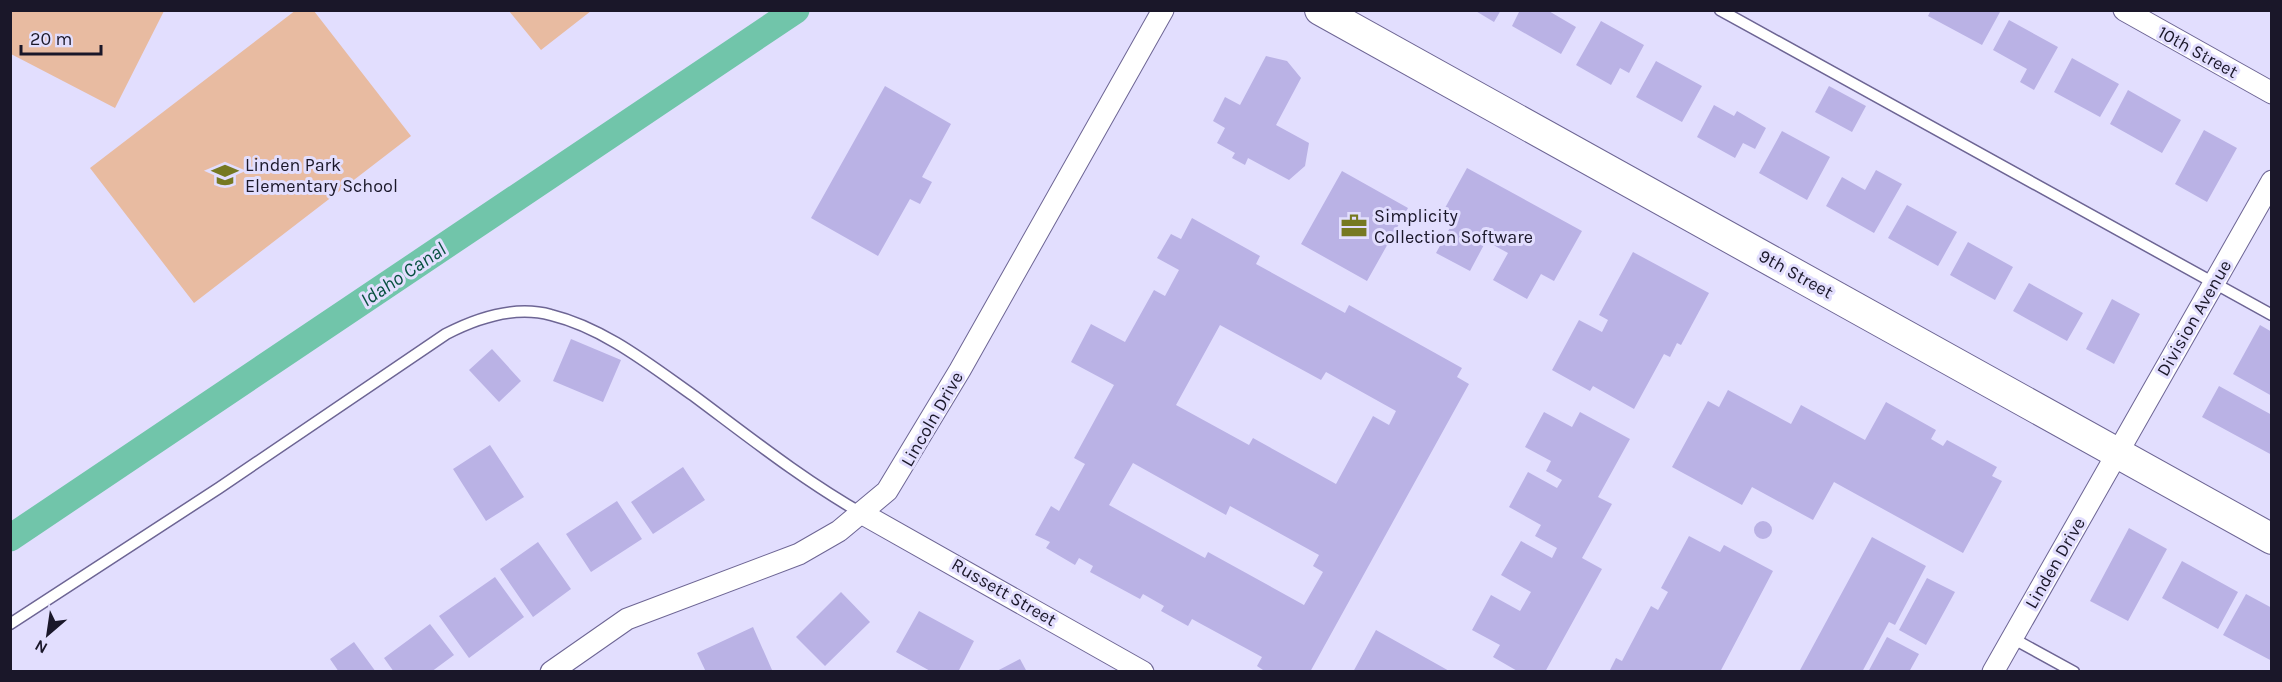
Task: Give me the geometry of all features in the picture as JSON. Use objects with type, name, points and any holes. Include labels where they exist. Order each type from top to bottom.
[{"type":"street","name":"Lincoln Drive","points":[[551,672],[627,619],[799,554],[863,514],[887,491],[902,470],[1163,10]]},
{"type":"street","name":"9th Street","points":[[1320,10],[2116,455],[2271,539]]},
{"type":"street","name":"10th Street","points":[[2124,10],[2271,93]]},
{"type":"street","name":"Division Avenue","points":[[2116,455],[2271,181]]},
{"type":"street","name":"Linden Drive","points":[[1993,672],[2116,455]]},
{"type":"street","name":"Russett Street","points":[[863,514],[1142,671]]},
{"type":"lane","points":[[1720,10],[2271,315]]},
{"type":"lane","points":[[10,624],[219,488],[446,334],[475,319],[516,312],[550,314],[593,331],[638,356],[822,490],[863,514]]},
{"type":"lane","points":[[2012,638],[2074,672]]},
{"type":"shaded area","points":[[296,10],[314,11],[411,136],[194,303],[90,168]]},
{"type":"shaded area","points":[[10,11],[164,11],[115,108],[11,54]]},
{"type":"shaded area","points":[[509,11],[591,11],[541,50]]},
{"type":"building","points":[[1474,10],[1501,10],[1494,22]]},
{"type":"building","points":[[1520,10],[1547,10],[1576,27],[1561,54],[1512,26]]},
{"type":"building","points":[[1931,10],[1998,10],[2000,12],[1982,45],[1928,16]]},
{"type":"building","points":[[2009,20],[2058,47],[2034,90],[2020,82],[2027,69],[1993,50]]},
{"type":"building","points":[[1601,21],[1644,45],[1629,73],[1620,68],[1611,85],[1576,65]]},
{"type":"building","points":[[1266,56],[1287,61],[1301,78],[1276,125],[1309,143],[1305,166],[1289,180],[1248,158],[1245,165],[1232,158],[1235,153],[1217,143],[1225,128],[1213,121],[1225,97],[1240,105]]},
{"type":"building","points":[[2072,58],[2119,84],[2100,117],[2054,92]]},
{"type":"building","points":[[1656,61],[1702,86],[1682,122],[1636,97]]},
{"type":"building","points":[[885,86],[951,124],[922,177],[932,182],[920,204],[910,199],[878,256],[811,218]]},
{"type":"building","points":[[1829,86],[1866,106],[1852,132],[1815,112]]},
{"type":"building","points":[[2128,90],[2181,120],[2162,153],[2110,124]]},
{"type":"building","points":[[1714,105],[1734,116],[1737,111],[1766,128],[1755,149],[1743,143],[1735,158],[1697,137]]},
{"type":"building","points":[[2204,130],[2237,148],[2207,202],[2175,184]]},
{"type":"building","points":[[1782,131],[1830,157],[1807,200],[1759,173]]},
{"type":"building","points":[[1467,168],[1582,231],[1554,281],[1541,274],[1527,299],[1493,280],[1508,253],[1486,241],[1470,271],[1436,253],[1452,224],[1440,217]]},
{"type":"building","points":[[1876,170],[1902,184],[1874,233],[1826,206],[1842,177],[1865,190]]},
{"type":"building","points":[[1342,171],[1408,208],[1367,281],[1301,244]]},
{"type":"building","points":[[1907,205],[1957,232],[1938,266],[1888,238]]},
{"type":"building","points":[[1192,218],[1260,256],[1256,264],[1345,313],[1349,305],[1462,368],[1457,377],[1469,384],[1310,672],[1266,672],[1257,666],[1262,657],[1192,619],[1188,626],[1161,611],[1164,606],[1143,594],[1140,599],[1090,572],[1093,566],[1079,558],[1075,565],[1046,548],[1050,542],[1035,535],[1051,506],[1059,511],[1085,464],[1074,458],[1114,385],[1071,362],[1091,324],[1125,342],[1154,290],[1165,296],[1179,270],[1157,258],[1171,234],[1181,239]],"holes":[[[1220,325],[1321,380],[1326,372],[1396,411],[1389,425],[1373,416],[1336,484],[1253,438],[1249,445],[1176,405]],[[1133,463],[1226,515],[1230,506],[1319,555],[1313,566],[1323,572],[1304,605],[1208,552],[1205,558],[1109,505]]]},
{"type":"building","points":[[1968,242],[2013,267],[1995,300],[1950,275]]},
{"type":"building","points":[[1633,252],[1709,293],[1681,345],[1677,343],[1670,357],[1664,354],[1634,409],[1593,386],[1590,391],[1552,370],[1579,320],[1602,332],[1608,320],[1599,315]]},
{"type":"building","points":[[2029,283],[2083,313],[2067,341],[2013,311]]},
{"type":"building","points":[[2112,299],[2140,314],[2114,364],[2086,349]]},
{"type":"building","points":[[2260,325],[2272,332],[2272,396],[2233,374]]},
{"type":"building","points":[[571,339],[621,360],[603,402],[553,381]]},
{"type":"building","points":[[492,349],[521,381],[499,402],[469,370]]},
{"type":"building","points":[[2219,386],[2272,415],[2272,455],[2202,417]]},
{"type":"building","points":[[1728,390],[1791,424],[1801,405],[1865,440],[1886,402],[1936,430],[1931,439],[1943,446],[1947,440],[1997,467],[1992,476],[2002,481],[1963,553],[1834,482],[1813,520],[1752,487],[1742,505],[1672,467],[1708,401],[1719,407]]},
{"type":"building","points":[[1544,412],[1572,427],[1580,412],[1630,439],[1598,497],[1612,504],[1582,558],[1602,569],[1545,672],[1519,672],[1493,657],[1500,645],[1472,630],[1491,595],[1520,611],[1531,592],[1501,575],[1521,541],[1552,558],[1557,548],[1535,536],[1541,525],[1509,507],[1528,472],[1557,488],[1562,480],[1546,471],[1551,461],[1525,447]]},
{"type":"building","points":[[490,445],[524,497],[486,521],[453,469]]},
{"type":"building","points":[[683,467],[705,500],[653,534],[631,502]]},
{"type":"building","points":[[617,501],[642,539],[591,572],[566,534]]},
{"type":"building","points":[[1763,521],[1769,524],[1772,530],[1769,536],[1763,539],[1757,536],[1754,530],[1757,524]]},
{"type":"building","points":[[2129,528],[2167,549],[2128,621],[2090,601]]},
{"type":"building","points":[[1689,536],[1720,552],[1724,545],[1773,571],[1720,672],[1609,672],[1616,658],[1622,661],[1651,606],[1658,610],[1668,592],[1661,588]]},
{"type":"building","points":[[1872,537],[1926,566],[1895,625],[1889,622],[1862,672],[1799,672]]},
{"type":"building","points":[[538,542],[571,589],[533,617],[500,569]]},
{"type":"building","points":[[2182,561],[2238,592],[2218,629],[2162,598]]},
{"type":"building","points":[[495,577],[524,617],[469,658],[439,616]]},
{"type":"building","points":[[1927,578],[1955,592],[1926,645],[1899,630]]},
{"type":"building","points":[[841,592],[870,622],[825,666],[796,637]]},
{"type":"building","points":[[2246,594],[2272,608],[2272,661],[2223,635]]},
{"type":"building","points":[[919,611],[974,641],[958,672],[932,672],[896,652]]},
{"type":"building","points":[[430,624],[454,655],[431,672],[394,672],[384,658]]},
{"type":"building","points":[[753,627],[772,670],[706,672],[697,653]]},
{"type":"building","points":[[1376,630],[1451,672],[1353,672]]},
{"type":"building","points":[[1887,637],[1919,654],[1909,672],[1868,672]]},
{"type":"building","points":[[354,642],[376,672],[339,672],[330,659]]},
{"type":"building","points":[[1020,659],[1027,672],[995,672]]},
{"type":"waterway","name":"Idaho Canal","points":[[10,538],[796,10]]},
{"type":"place","name":"Linden Park Elementary School","points":[[225,175]]},
{"type":"place","name":"Simplicity Collection Software","points":[[1354,226]]}]
